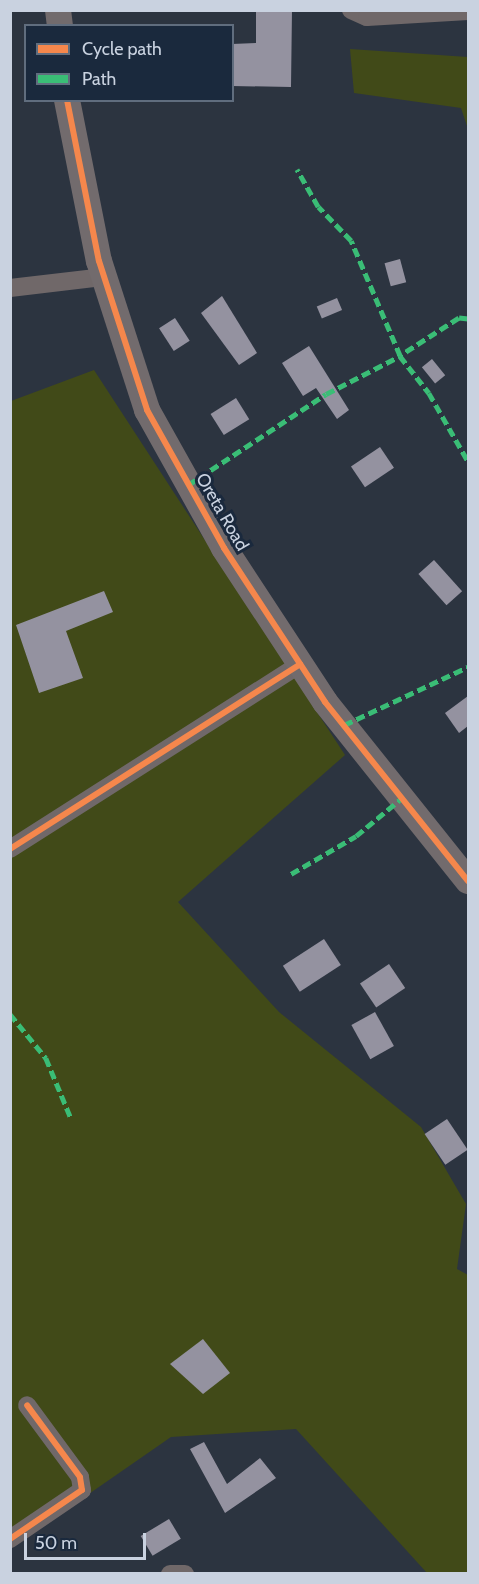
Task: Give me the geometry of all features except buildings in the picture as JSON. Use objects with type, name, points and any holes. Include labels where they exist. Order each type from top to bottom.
[{"type":"street","points":[[351,10],[367,18],[468,11]]},
{"type":"street","name":"Oreta Road","points":[[67,102],[104,277],[147,410],[224,548],[300,664],[468,881]]},
{"type":"street","points":[[10,288],[104,277]]},
{"type":"street","points":[[10,849],[300,664]]},
{"type":"street","points":[[10,1539],[82,1490],[80,1477],[27,1405]]},
{"type":"street","points":[[170,1574],[185,1574]]},
{"type":"green space","points":[[350,49],[468,57],[468,129],[461,108],[354,93]]},
{"type":"green space","points":[[94,370],[345,755],[178,902],[279,1012],[421,1127],[466,1204],[457,1269],[468,1275],[468,1573],[427,1573],[296,1429],[171,1437],[11,1548],[11,401]]},
{"type":"marked path","points":[[188,485],[326,394],[400,356],[351,241],[318,207],[297,170]]},
{"type":"marked path","points":[[468,319],[459,318],[400,356],[429,393],[468,461]]},
{"type":"marked path","points":[[344,725],[468,667]]},
{"type":"marked path","points":[[291,874],[356,836],[402,798]]},
{"type":"marked path","points":[[10,1014],[46,1058],[71,1118]]},
{"type":"cycle path","points":[[67,102],[99,261],[147,410],[224,548],[325,702],[468,881]]},
{"type":"cycle path","points":[[10,849],[300,664]]},
{"type":"cycle path","points":[[10,1539],[82,1490],[80,1477],[27,1405]]}]
